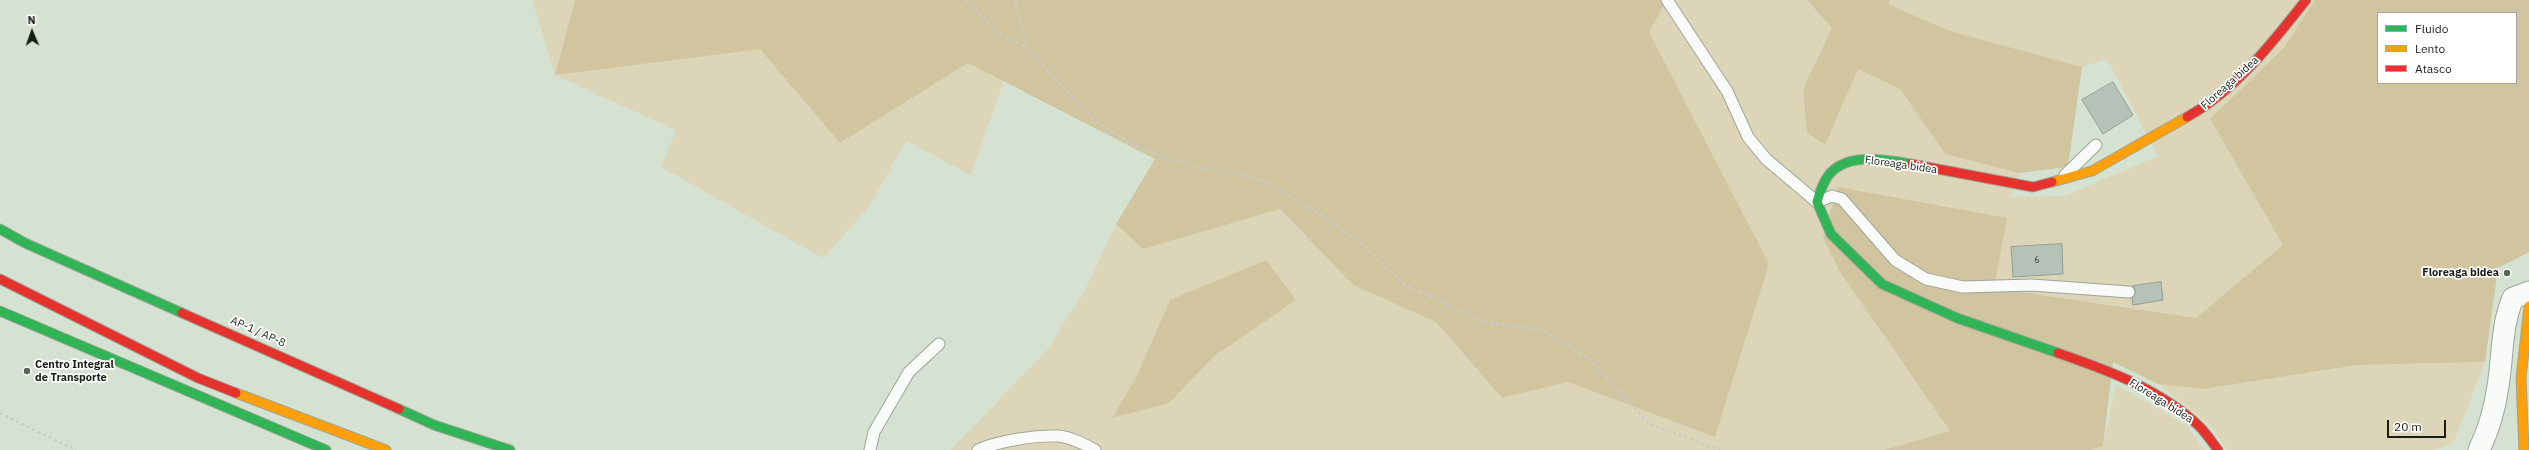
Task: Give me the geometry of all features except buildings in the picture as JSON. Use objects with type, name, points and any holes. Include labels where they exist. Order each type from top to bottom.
[{"type":"main road","name":"Floreaga bidea","points":[[2218,450],[2199,426],[2163,400],[2118,374],[1957,318],[1882,284],[1831,234],[1818,202],[1825,180],[1839,166],[1863,158],[1898,162],[2033,187],[2062,181],[2092,171],[2206,107],[2268,49],[2306,0]]},
{"type":"main road","name":"AP-1 / AP-8","points":[[0,229],[25,243],[434,425],[510,450]]},
{"type":"main road","points":[[0,279],[198,378],[386,450]]},
{"type":"main road","points":[[2524,450],[2520,422],[2520,357],[2529,306]]},
{"type":"main road","points":[[0,311],[127,367],[326,450]]},
{"type":"street","points":[[2479,450],[2490,426],[2498,387],[2506,315],[2513,298],[2529,292]]},
{"type":"lane","points":[[1666,0],[1727,91],[1748,137],[1766,159],[1818,202],[1832,196],[1842,198],[1895,260],[1926,279],[1963,287],[2032,285],[2128,292]]},
{"type":"lane","points":[[2062,181],[2068,171],[2096,146]]},
{"type":"lane","points":[[870,450],[874,432],[909,372],[939,344]]},
{"type":"lane","points":[[978,450],[1027,438],[1059,436],[1082,442],[1096,450]]},
{"type":"path","points":[[966,0],[997,32],[1027,48],[1092,119],[1129,142],[1198,168],[1240,174],[1268,183],[1325,217],[1361,243],[1403,284],[1484,322],[1542,330],[1589,358],[1648,424],[1720,450]]},
{"type":"path","points":[[1015,0],[1027,48]]},
{"type":"path","points":[[0,413],[76,450]]},
{"type":"shaded area","points":[[532,0],[575,0],[555,75]]},
{"type":"shaded area","points":[[575,0],[1667,0],[1649,32],[1769,264],[1715,437],[1568,382],[1502,398],[1436,322],[1353,285],[1280,209],[1143,249],[1116,224],[1155,159],[968,63],[840,143],[760,49],[555,75]]},
{"type":"shaded area","points":[[1667,0],[1807,0],[1832,28],[1803,89],[1807,133],[1825,145],[1858,68],[1900,89],[1945,154],[2019,173],[2011,197],[2065,196],[2158,156],[2107,59],[2082,67],[1950,31],[1888,4],[1890,0],[2315,0],[2283,49],[2210,119],[2283,245],[2196,318],[1994,288],[1824,237],[1840,272],[1950,431],[1884,450],[951,450],[1047,350],[1085,290],[1116,224],[1143,249],[1280,209],[1353,285],[1436,322],[1502,398],[1568,382],[1715,437],[1769,264],[1649,32]]},
{"type":"shaded area","points":[[1807,0],[1890,0],[1888,4],[1950,31],[2082,67],[2068,167],[2019,173],[1945,154],[1900,89],[1858,69],[1825,145],[1807,133],[1803,89],[1832,28]]},
{"type":"shaded area","points":[[2315,0],[2529,0],[2529,252],[2498,268],[2485,362],[2357,365],[2203,389],[2158,384],[2113,362],[2103,446],[2090,450],[1884,450],[1950,431],[1840,272],[1823,237],[1838,187],[2007,218],[1994,288],[2196,318],[2283,245],[2210,119],[2283,49]]},
{"type":"shaded area","points":[[760,48],[840,143],[968,63],[1004,81],[971,175],[906,141],[869,207],[823,258],[661,167],[676,130],[555,75]]},
{"type":"shaded area","points":[[1266,260],[1296,300],[1214,356],[1169,403],[1112,418],[1137,376],[1170,300]]},
{"type":"shaded area","points":[[2485,362],[2454,442],[2435,450],[2227,450],[2209,424],[2158,384],[2203,389],[2357,365]]},
{"type":"shaded area","points":[[2116,385],[2185,424],[2205,450],[2090,450],[2103,446]]},
{"type":"traffic: fast","points":[[1911,164],[1888,160],[1864,159],[1841,165],[1832,171],[1825,181],[1817,202],[1831,234],[1882,284],[1957,318],[2058,353]]},
{"type":"traffic: fast","points":[[0,229],[25,243],[182,313]]},
{"type":"traffic: fast","points":[[0,311],[326,450]]},
{"type":"traffic: fast","points":[[399,409],[434,425],[510,450]]},
{"type":"traffic: slow","points":[[2052,182],[2092,171],[2187,117]]},
{"type":"traffic: slow","points":[[2524,450],[2521,378],[2529,306]]},
{"type":"traffic: slow","points":[[236,393],[386,450]]},
{"type":"traffic: jam","points":[[2187,117],[2205,106],[2237,79],[2280,33],[2306,0]]},
{"type":"traffic: jam","points":[[1911,164],[2033,187],[2052,182]]},
{"type":"traffic: jam","points":[[0,279],[198,378],[236,393]]},
{"type":"traffic: jam","points":[[182,313],[399,409]]},
{"type":"traffic: jam","points":[[2058,353],[2114,374],[2167,401],[2199,426],[2218,450]]},
{"type":"place","name":"Floreaga bidea","points":[[2507,273]]},
{"type":"place","name":"Centro Integral de Transporte","points":[[27,371]]}]
